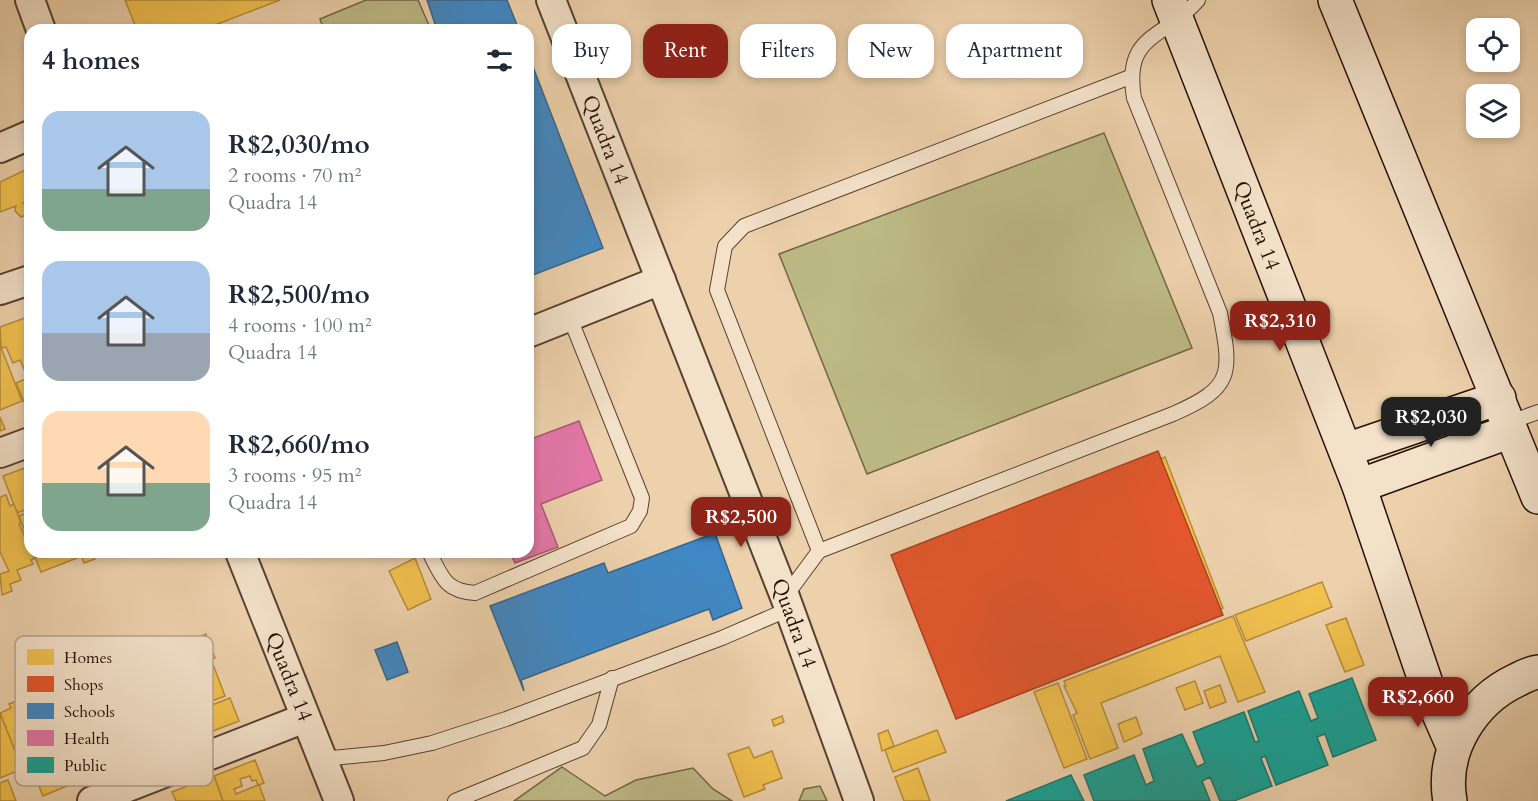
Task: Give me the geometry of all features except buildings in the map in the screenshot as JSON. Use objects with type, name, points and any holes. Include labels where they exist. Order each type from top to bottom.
[{"type":"main road","points":[[1335,0],[1517,427],[1538,498]]},
{"type":"main road","name":"Quadra 14","points":[[1182,6],[1359,486],[1428,689],[1454,748]]},
{"type":"main road","points":[[1346,450],[1517,427]]},
{"type":"main road","points":[[1359,486],[1517,427]]},
{"type":"main road","points":[[1444,797],[1454,748],[1472,714],[1499,688],[1538,672]]},
{"type":"street","points":[[30,0],[39,24]]},
{"type":"street","name":"Quadra 14","points":[[551,0],[787,603],[859,801]]},
{"type":"street","points":[[0,148],[24,138]]},
{"type":"street","points":[[534,331],[661,280]]},
{"type":"street","points":[[0,290],[24,282]]},
{"type":"street","points":[[0,453],[24,444]]},
{"type":"street","name":"Quadra 14","points":[[242,558],[339,801]]},
{"type":"street","points":[[213,754],[305,718]]},
{"type":"street","points":[[92,801],[130,786]]},
{"type":"lane","points":[[322,759],[384,753],[432,743],[506,719],[612,678],[787,603],[819,551],[1205,400],[1217,389],[1225,372],[1227,350],[1220,313],[1134,98],[1130,76],[1132,61],[1140,49],[1182,6]]},
{"type":"lane","points":[[819,551],[717,290],[725,246],[744,226],[1130,76]]},
{"type":"lane","points":[[432,558],[446,584],[458,592],[475,593],[631,526],[640,511],[642,498],[570,318]]},
{"type":"lane","points":[[455,801],[583,748],[599,725],[612,678]]},
{"type":"shaded area","points":[[366,0],[418,0],[428,24],[322,24],[320,19]]},
{"type":"shaded area","points":[[1104,133],[1192,348],[867,474],[779,254]]},
{"type":"shaded area","points":[[562,767],[605,796],[636,780],[693,768],[713,789],[732,801],[514,801]]},
{"type":"shaded area","points":[[820,786],[827,801],[799,801],[804,789]]}]
